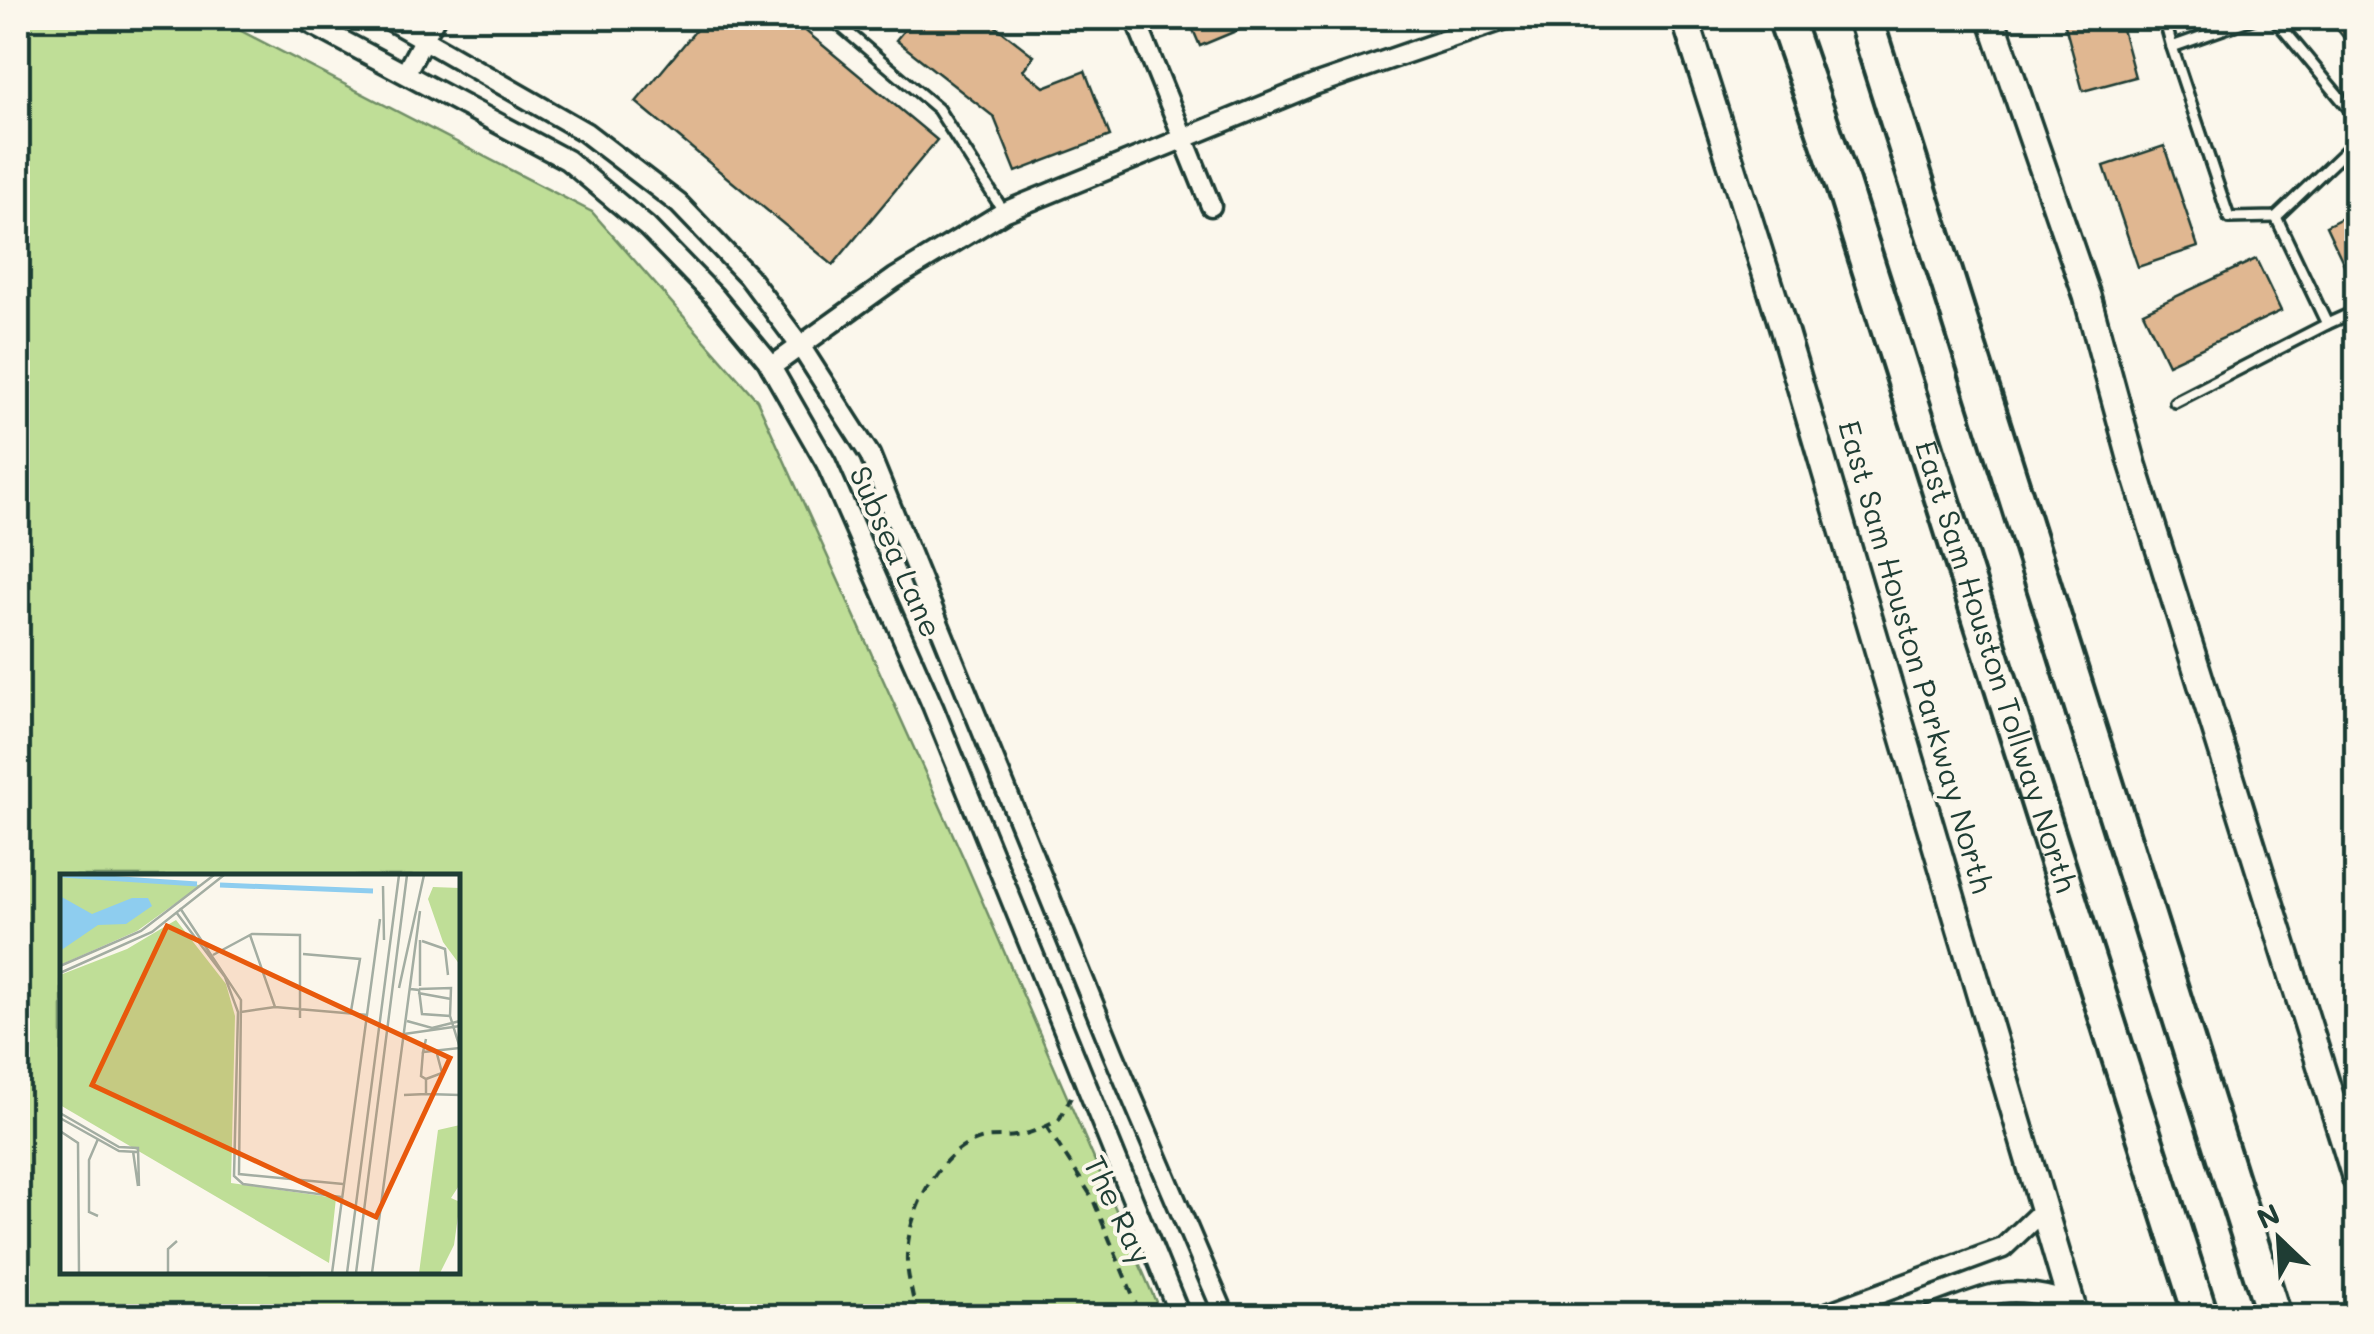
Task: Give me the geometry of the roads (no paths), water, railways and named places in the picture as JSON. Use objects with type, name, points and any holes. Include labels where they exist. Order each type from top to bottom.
[{"type":"highway","name":"East Sam Houston Tollway North","points":[[1785,18],[1844,186],[2201,1316]]},
{"type":"highway","points":[[1865,18],[2274,1316]]},
{"type":"highway","points":[[1877,18],[1903,132]]},
{"type":"main road","name":"East Sam Houston Parkway North","points":[[1685,18],[1788,342],[2073,1310]]},
{"type":"main road","points":[[1991,18],[2088,296],[2139,486],[2356,1179]]},
{"type":"street","name":"Subsea Lane","points":[[300,18],[567,160],[648,227],[714,296],[771,366],[834,481],[933,707],[1180,1316]]},
{"type":"street","name":"Subsea Lane","points":[[386,18],[584,132],[679,204],[748,276],[800,344],[870,456],[1114,1055],[1225,1316]]},
{"type":"street","points":[[406,72],[435,18]]},
{"type":"street","points":[[1135,18],[1211,206]]},
{"type":"street","points":[[771,366],[894,278],[1004,212],[1183,136],[1364,66],[1509,18]]},
{"type":"street","points":[[1819,1316],[2003,1248],[2044,1208]]},
{"type":"street","points":[[1931,1316],[2012,1290],[2041,1294],[2073,1310]]},
{"type":"lane","points":[[831,18],[938,109],[1004,212]]},
{"type":"lane","points":[[2164,18],[2228,218],[2276,217],[2356,141]]},
{"type":"lane","points":[[2172,47],[2254,18]]},
{"type":"lane","points":[[2274,18],[2356,118]]},
{"type":"lane","points":[[2276,217],[2327,324]]},
{"type":"lane","points":[[2175,402],[2356,310]]}]
